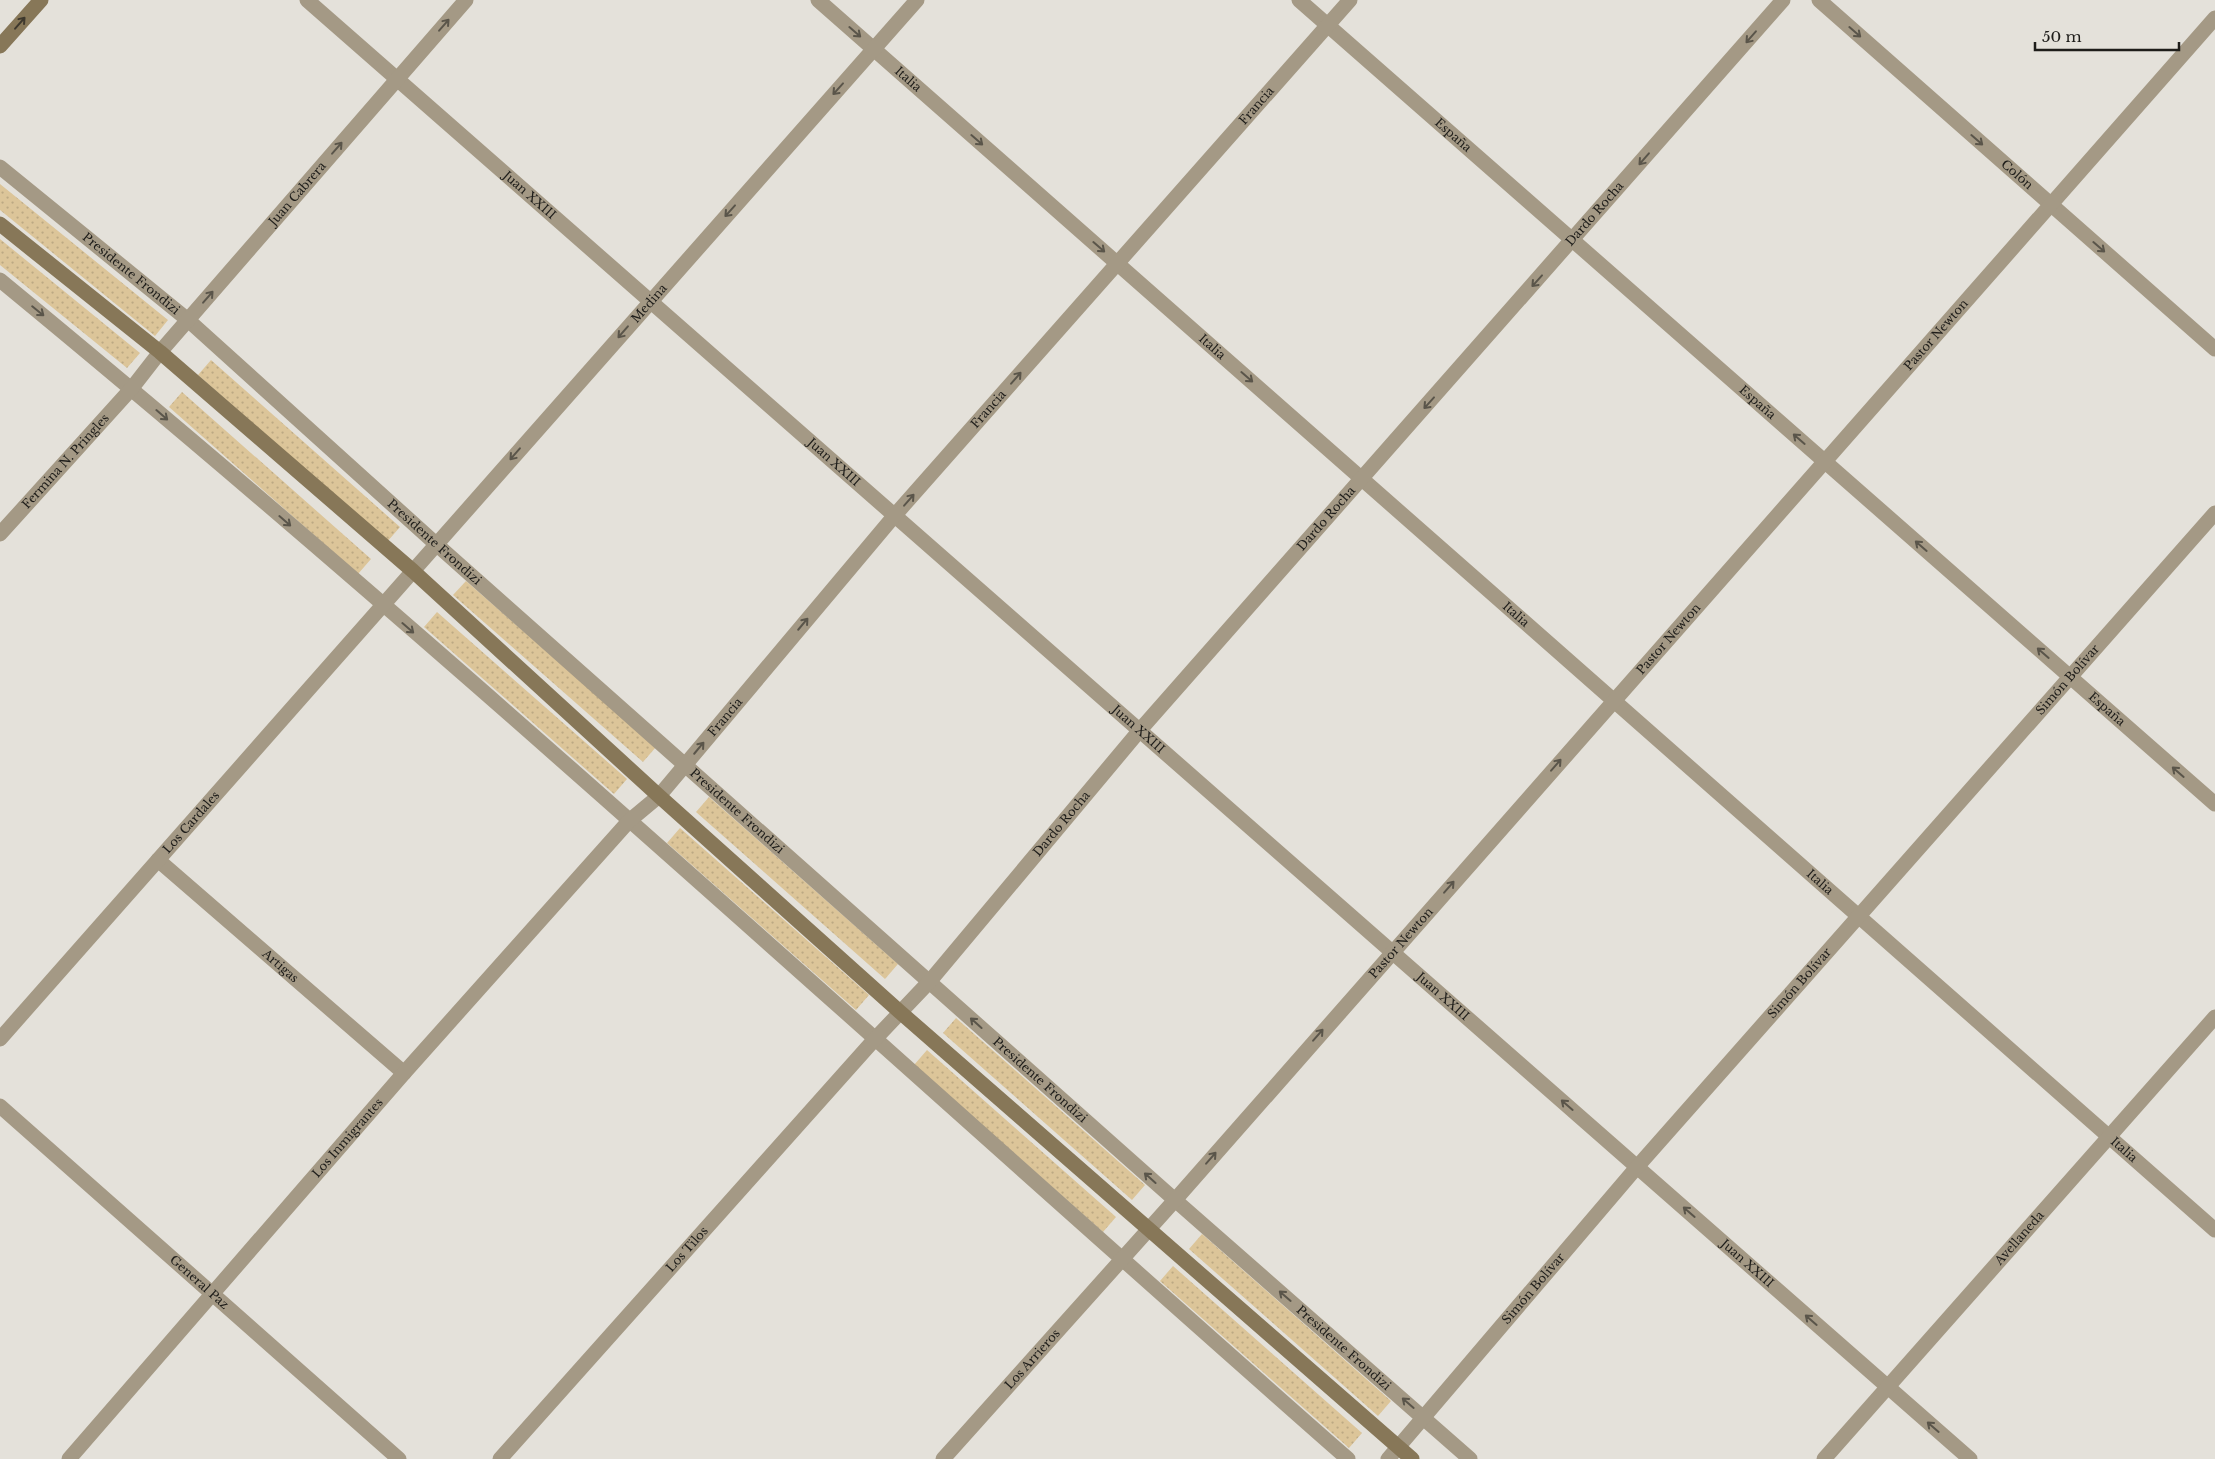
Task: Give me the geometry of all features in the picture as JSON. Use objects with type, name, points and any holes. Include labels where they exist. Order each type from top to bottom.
[{"type":"main road","points":[[0,46],[40,0]]},
{"type":"main road","points":[[0,224],[160,352],[413,571],[659,796],[900,1012],[1147,1230],[1412,1459]]},
{"type":"street","name":"Juan XXIII","points":[[307,0],[1970,1459]]},
{"type":"street","name":"Juan Cabrera","points":[[132,388],[160,352],[466,0]]},
{"type":"street","name":"Italia","points":[[818,0],[2215,1230]]},
{"type":"street","name":"Medina","points":[[382,605],[917,0]]},
{"type":"street","name":"España","points":[[1299,0],[2215,804]]},
{"type":"street","name":"Francia","points":[[629,821],[659,796],[895,515],[1350,0]]},
{"type":"street","name":"Dardo Rocha","points":[[874,1040],[930,981],[1140,730],[1783,0]]},
{"type":"street","name":"Colón","points":[[1818,0],[2215,349]]},
{"type":"street","name":"Pastor Newton","points":[[1120,1259],[1175,1200],[2215,18]]},
{"type":"street","name":"Presidente Frondizi","points":[[0,167],[188,320],[436,544],[1175,1200],[1470,1459]]},
{"type":"street","points":[[0,280],[132,388],[629,821],[1120,1259],[1348,1459]]},
{"type":"street","name":"Fermina N. Pringles","points":[[0,534],[132,388]]},
{"type":"street","name":"Simón Bolívar","points":[[1388,1459],[1637,1167],[2215,513]]},
{"type":"street","name":"Los Cardales","points":[[0,1039],[382,605]]},
{"type":"street","name":"Los Inmigrantes","points":[[69,1459],[404,1073],[629,821]]},
{"type":"street","name":"Artigas","points":[[158,860],[404,1073]]},
{"type":"street","name":"Avellaneda","points":[[1824,1459],[2215,1017]]},
{"type":"street","name":"Los Tilos","points":[[500,1459],[874,1040]]},
{"type":"street","name":"General Paz","points":[[0,1106],[399,1459]]},
{"type":"street","name":"Los Arrieros","points":[[943,1459],[1120,1259]]},
{"type":"shaded area","points":[[0,184],[168,320],[155,336],[0,210]]},
{"type":"shaded area","points":[[0,239],[140,353],[127,368],[0,265]]},
{"type":"shaded area","points":[[211,360],[400,527],[387,542],[198,375]]},
{"type":"shaded area","points":[[182,392],[371,559],[358,574],[169,407]]},
{"type":"shaded area","points":[[466,581],[656,747],[643,762],[453,595]]},
{"type":"shaded area","points":[[437,612],[627,779],[614,794],[424,627]]},
{"type":"shaded area","points":[[709,797],[898,964],[885,979],[696,812]]},
{"type":"shaded area","points":[[680,828],[869,995],[856,1010],[667,843]]},
{"type":"shaded area","points":[[956,1018],[1145,1185],[1132,1200],[943,1033]]},
{"type":"shaded area","points":[[927,1050],[1116,1217],[1103,1232],[914,1065]]},
{"type":"shaded area","points":[[1202,1234],[1391,1401],[1378,1416],[1189,1249]]},
{"type":"shaded area","points":[[1173,1266],[1362,1433],[1349,1448],[1160,1281]]}]
